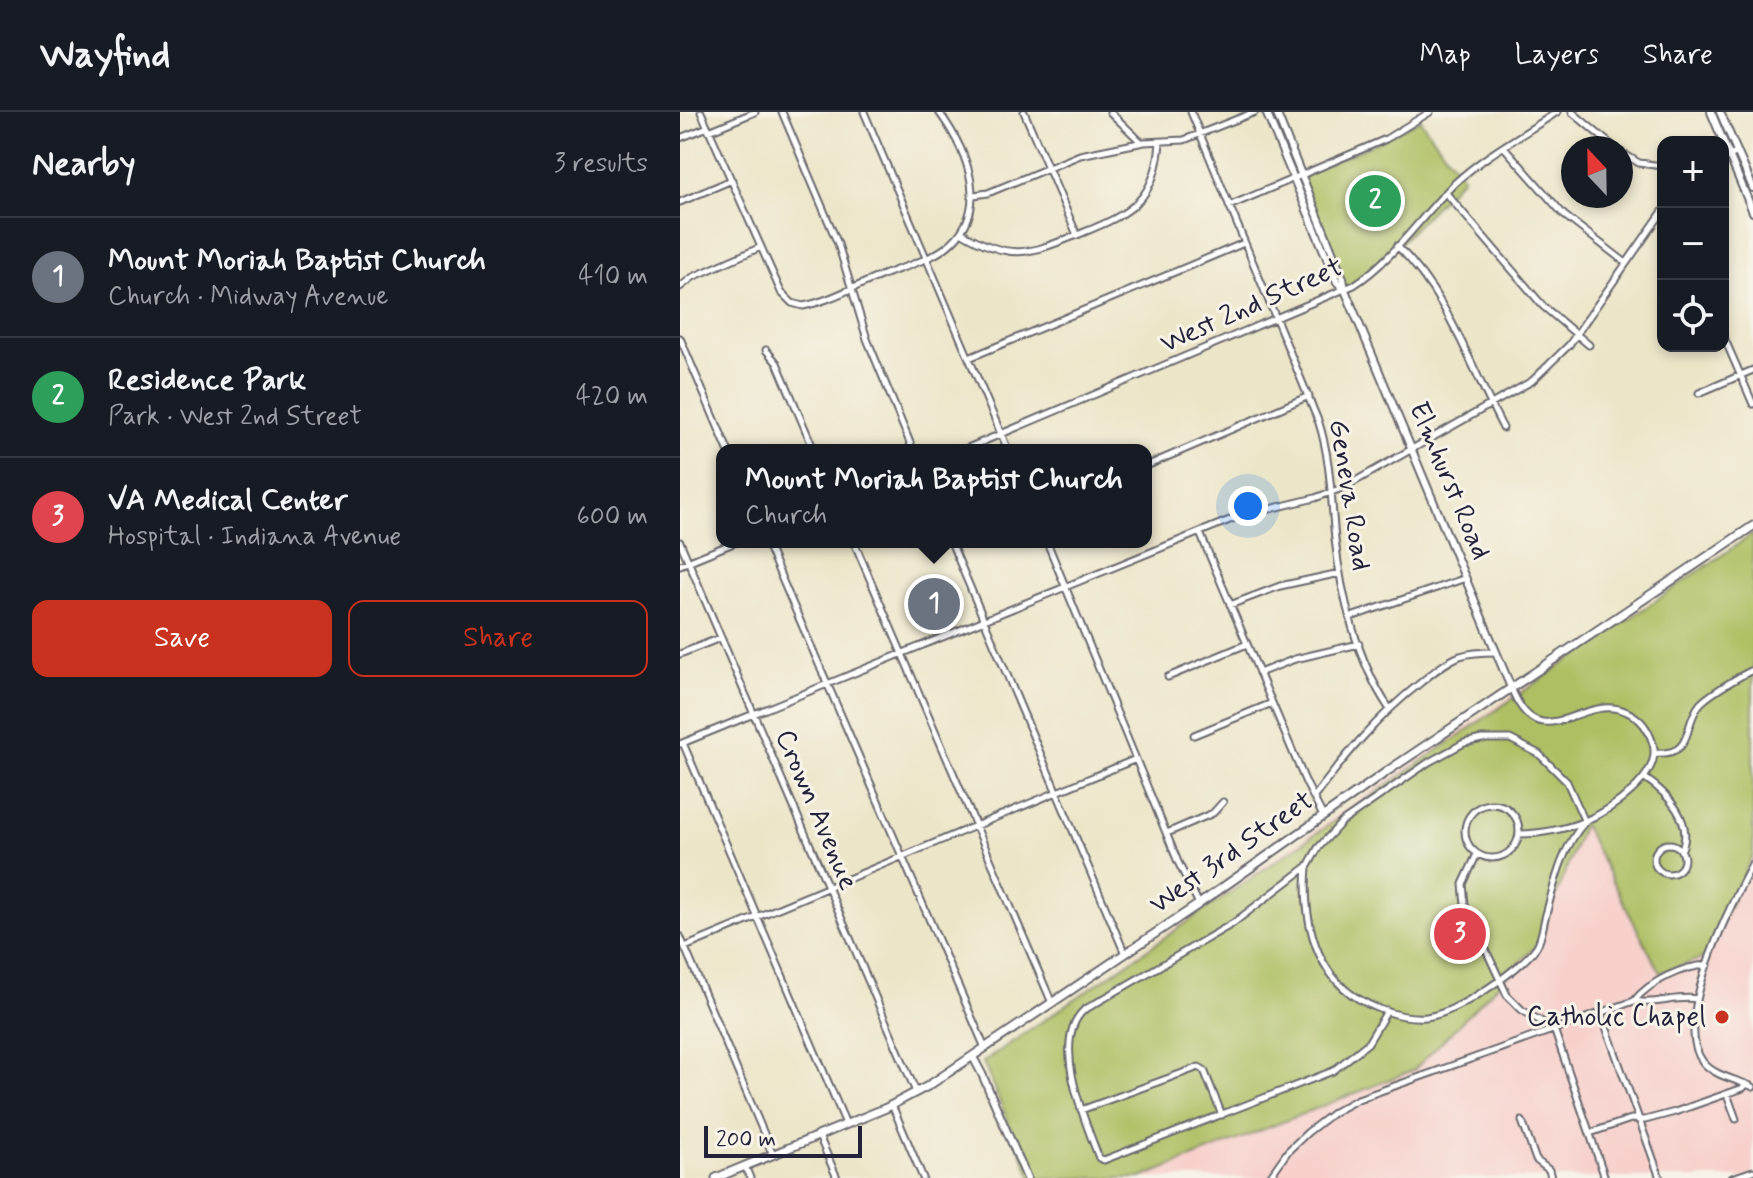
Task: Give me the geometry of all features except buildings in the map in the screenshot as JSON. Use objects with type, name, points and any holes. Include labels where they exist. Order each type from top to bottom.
[{"type":"main road","name":"West 3rd Street","points":[[716,1178],[892,1105],[986,1049],[1323,816],[1753,526]]},
{"type":"street","points":[[701,112],[781,292],[792,303],[809,305],[925,258],[946,247],[961,232],[974,195],[972,181],[962,154],[939,112]]},
{"type":"street","points":[[680,138],[755,112]]},
{"type":"street","points":[[782,112],[838,244],[867,339],[911,444]]},
{"type":"street","points":[[864,112],[1005,444]]},
{"type":"street","points":[[1024,112],[1077,235]]},
{"type":"street","points":[[1110,112],[1142,142]]},
{"type":"street","name":"Geneva Road","points":[[1191,112],[1309,396],[1326,447],[1340,573],[1359,644],[1389,708]]},
{"type":"street","points":[[974,195],[988,193],[1096,150],[1142,142],[1178,141],[1255,112]]},
{"type":"street","name":"Elmhurst Road","points":[[1266,112],[1297,177]]},
{"type":"street","name":"Elmhurst Road","points":[[1276,112],[1337,282],[1345,290],[1512,690]]},
{"type":"street","points":[[1229,206],[1386,139],[1430,112]]},
{"type":"street","name":"West 2nd Street","points":[[977,444],[1345,290],[1367,277],[1469,171],[1557,112]]},
{"type":"street","points":[[1572,112],[1601,136]]},
{"type":"street","points":[[1711,112],[1720,136]]},
{"type":"street","points":[[1720,112],[1753,188]]},
{"type":"street","points":[[1729,143],[1733,141]]},
{"type":"street","points":[[961,232],[988,246],[1020,252],[1045,249],[1124,214],[1142,199],[1156,172],[1160,142]]},
{"type":"street","points":[[1504,147],[1564,215],[1626,263]]},
{"type":"street","points":[[1729,156],[1738,152]]},
{"type":"street","points":[[1633,159],[1657,165]]},
{"type":"street","points":[[1729,163],[1753,212]]},
{"type":"street","points":[[680,202],[732,180]]},
{"type":"street","points":[[1446,193],[1543,306],[1589,345]]},
{"type":"street","points":[[846,1124],[681,744],[1247,514],[1332,492],[1412,450],[1539,376],[1576,335],[1657,219]]},
{"type":"street","points":[[969,358],[1244,243]]},
{"type":"street","points":[[1397,246],[1417,266],[1436,293],[1503,428]]},
{"type":"street","points":[[680,287],[689,279],[761,247]]},
{"type":"street","points":[[680,338],[725,444]]},
{"type":"street","points":[[1729,348],[1753,404]]},
{"type":"street","points":[[766,350],[777,363],[811,444]]},
{"type":"street","points":[[1699,393],[1753,370]]},
{"type":"street","points":[[1152,463],[1309,396]]},
{"type":"street","points":[[1200,533],[1323,816]]},
{"type":"street","name":"Crown Avenue","points":[[680,542],[916,1092]]},
{"type":"street","points":[[680,565],[721,548]]},
{"type":"street","points":[[769,548],[986,1049]]},
{"type":"street","points":[[857,548],[1053,1004]]},
{"type":"street","points":[[954,548],[1125,955]]},
{"type":"street","points":[[1049,548],[1199,904]]},
{"type":"street","points":[[1230,605],[1280,586],[1340,573]]},
{"type":"street","points":[[1351,617],[1466,578]]},
{"type":"street","points":[[680,654],[720,638]]},
{"type":"street","points":[[1168,677],[1247,644]]},
{"type":"street","points":[[1259,673],[1295,659],[1359,644]]},
{"type":"street","points":[[1314,797],[1348,752],[1389,708],[1427,677],[1454,659],[1469,654],[1497,652]]},
{"type":"street","points":[[1655,753],[1679,749],[1700,704],[1753,670]]},
{"type":"street","points":[[1512,690],[1528,715],[1546,723],[1598,708],[1624,710],[1644,725],[1655,753],[1645,778],[1630,792],[1585,822],[1520,834]]},
{"type":"street","points":[[1194,735],[1272,703]]},
{"type":"street","points":[[1510,739],[1539,754],[1567,782],[1585,822],[1561,863],[1538,944],[1500,982],[1429,1017],[1387,1011],[1349,992],[1321,958],[1309,924],[1310,859],[1327,837],[1356,812],[1452,748],[1473,740],[1510,739]]},
{"type":"street","points":[[685,947],[1136,759]]},
{"type":"street","points":[[1645,778],[1670,799],[1680,815],[1685,842],[1681,851],[1683,864],[1678,871],[1667,874],[1657,868],[1654,855],[1661,846],[1672,845],[1681,851]]},
{"type":"street","points":[[1167,833],[1213,813],[1223,802]]},
{"type":"street","points":[[1495,804],[1507,808],[1516,820],[1520,834],[1514,845],[1505,854],[1488,858],[1477,854],[1468,843],[1465,830],[1468,817],[1481,806],[1495,804]]},
{"type":"street","points":[[1477,854],[1466,874],[1464,901],[1500,982],[1517,1007],[1554,1029],[1605,1178]]},
{"type":"street","points":[[1753,863],[1708,965],[1697,999],[1693,1037],[1701,1060],[1715,1072],[1753,1087]]},
{"type":"street","points":[[1308,866],[1232,924],[1084,1010],[1077,1017],[1070,1034],[1070,1054],[1081,1110],[1099,1158],[1113,1157],[1333,1071],[1368,1043],[1387,1011]]},
{"type":"street","points":[[680,936],[773,1155]]},
{"type":"street","points":[[1269,1178],[1288,1151],[1308,1132],[1358,1099],[1634,1001],[1661,979],[1708,965]]},
{"type":"street","points":[[1634,1001],[1697,999]]},
{"type":"street","points":[[1601,1013],[1660,1178]]},
{"type":"street","points":[[973,1057],[1027,1178]]},
{"type":"street","points":[[1081,1110],[1199,1067],[1204,1070],[1222,1115]]},
{"type":"street","points":[[1590,1133],[1639,1117],[1645,1120],[1660,1116],[1743,1088],[1746,1084]]},
{"type":"street","points":[[1726,1094],[1736,1119]]},
{"type":"street","points":[[892,1105],[923,1178]]},
{"type":"street","points":[[1522,1121],[1536,1160],[1549,1170],[1551,1178]]},
{"type":"street","points":[[819,1136],[837,1178]]},
{"type":"street","points":[[745,1166],[750,1178]]},
{"type":"street","points":[[1732,1178],[1753,1171]]},
{"type":"shaded area","points":[[1753,534],[1753,1178],[1032,1178],[983,1062],[1405,767]]},
{"type":"green space","points":[[1420,120],[1463,177],[1376,268],[1345,290],[1301,175]]},
{"type":"green space","points":[[1753,534],[1753,855],[1706,957],[1660,973],[1583,824],[1538,944],[1414,1070],[1141,1178],[1032,1178],[983,1062]]},
{"type":"place","name":"Residence Park","points":[[1375,201]]},
{"type":"place","name":"Mount Moriah Baptist Church","points":[[934,604]]},
{"type":"place","name":"VA Medical Center","points":[[1460,934]]},
{"type":"place","name":"Catholic Chapel","points":[[1722,1017]]}]
